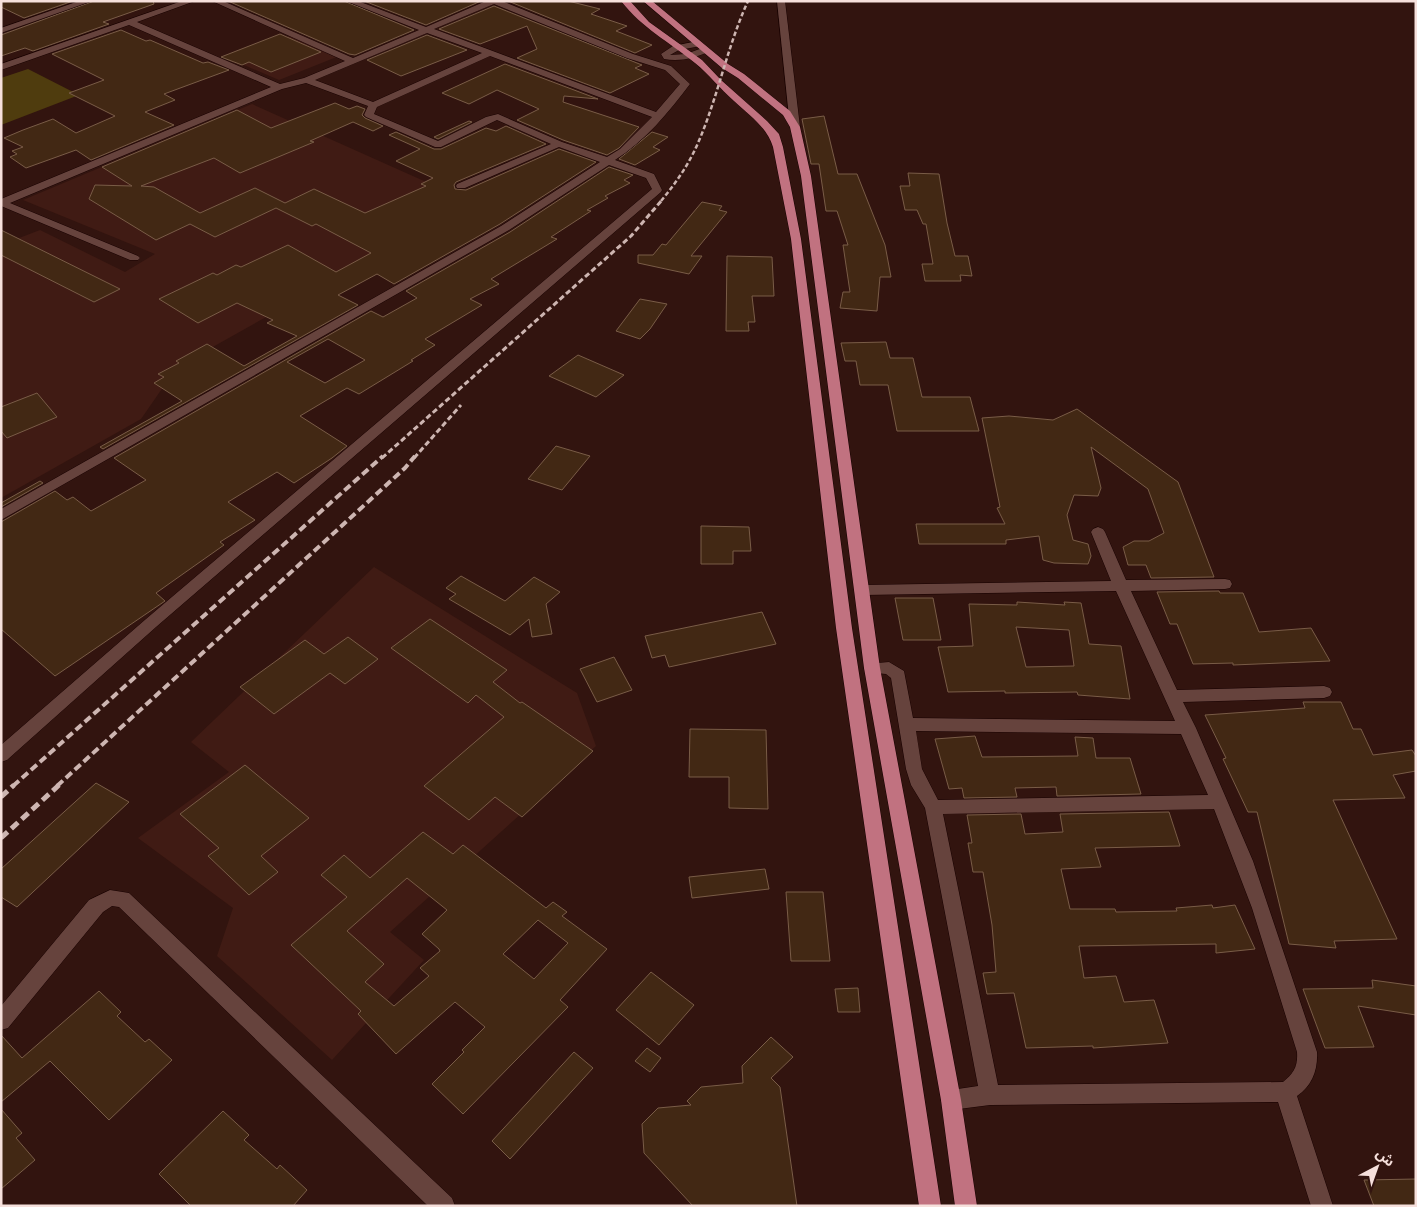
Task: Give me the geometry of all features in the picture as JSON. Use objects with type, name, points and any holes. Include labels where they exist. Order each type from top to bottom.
[{"type":"main road","points":[[625,1],[646,24],[678,47],[698,50],[787,113],[795,127],[806,176],[872,668],[951,1100],[966,1206]]},
{"type":"main road","points":[[647,1],[698,50],[774,134],[788,189],[844,628],[930,1206]]},
{"type":"street","points":[[1,31],[88,1]]},
{"type":"street","points":[[1,67],[191,1]]},
{"type":"street","points":[[216,1],[351,60]]},
{"type":"street","points":[[350,1],[658,116]]},
{"type":"street","points":[[1,515],[505,228],[609,162],[658,116],[685,84],[668,68],[630,56],[494,1],[307,80],[278,87],[2,203]]},
{"type":"street","points":[[781,1],[795,127]]},
{"type":"street","points":[[129,22],[278,87]]},
{"type":"street","points":[[667,57],[665,54],[669,50],[678,47]]},
{"type":"street","points":[[656,64],[667,57],[675,59],[698,50]]},
{"type":"street","points":[[1,754],[656,190],[650,176],[559,144],[498,117],[489,119],[438,146],[369,115],[373,105],[488,54]]},
{"type":"street","points":[[307,80],[373,105]]},
{"type":"street","points":[[462,186],[559,144]]},
{"type":"street","points":[[2,203],[134,258]]},
{"type":"street","points":[[951,1100],[990,1095],[1285,1092],[1299,1083],[1304,1076],[1308,1061],[1307,1052],[1245,863],[1188,728],[1120,586],[1098,532]]},
{"type":"street","points":[[863,590],[1225,584]]},
{"type":"street","points":[[872,668],[889,668],[898,675],[916,777],[933,807],[990,1095]]},
{"type":"street","points":[[1173,696],[1324,692]]},
{"type":"street","points":[[906,724],[1188,728]]},
{"type":"street","points":[[933,807],[1220,802]]},
{"type":"street","points":[[1,1021],[96,906],[110,898],[117,898],[127,903],[444,1206]]},
{"type":"street","points":[[1285,1092],[1322,1206]]},
{"type":"shaded area","points":[[295,34],[344,54],[279,80],[230,59]]},
{"type":"shaded area","points":[[28,69],[79,95],[1,125],[1,78]]},
{"type":"shaded area","points":[[252,104],[471,202],[177,367],[141,419],[1,498],[1,245],[40,230],[125,272],[155,254],[23,200]]},
{"type":"shaded area","points":[[374,567],[577,693],[596,746],[390,932],[424,960],[332,1060],[217,956],[233,908],[138,838],[229,772],[191,742]]},
{"type":"building","points":[[1,1],[73,1],[24,18],[1,7]]},
{"type":"building","points":[[94,1],[153,1],[154,4],[103,22],[109,24],[33,51],[25,48],[1,56],[1,35]]},
{"type":"building","points":[[228,1],[344,1],[414,30],[355,55]]},
{"type":"building","points":[[364,1],[481,1],[426,25]]},
{"type":"building","points":[[508,1],[568,1],[600,9],[591,14],[627,26],[616,31],[652,45],[635,53]]},
{"type":"building","points":[[494,6],[642,65],[635,68],[649,74],[610,93],[517,58],[537,49],[527,26],[480,44],[439,29]]},
{"type":"building","points":[[121,30],[146,41],[150,40],[203,63],[208,62],[229,70],[164,94],[175,100],[145,112],[174,125],[91,160],[76,150],[26,168],[10,157],[17,154],[12,151],[23,147],[4,138],[23,130],[53,119],[76,133],[115,116],[69,93],[104,80],[52,54]]},
{"type":"building","points":[[280,34],[321,52],[271,72],[249,62],[242,65],[221,57]]},
{"type":"building","points":[[427,35],[467,50],[401,76],[367,60]]},
{"type":"building","points":[[505,64],[598,99],[564,96],[563,102],[639,127],[619,148],[607,155],[563,140],[517,120],[539,109],[497,90],[469,104],[442,93]]},
{"type":"building","points":[[335,103],[349,109],[357,106],[365,109],[362,115],[365,118],[383,126],[373,131],[353,122],[310,141],[314,142],[240,173],[214,158],[141,186],[154,187],[200,213],[255,188],[285,203],[314,189],[365,213],[426,186],[421,184],[433,178],[396,161],[420,149],[389,135],[396,132],[434,149],[441,149],[486,128],[496,131],[506,126],[546,144],[456,182],[454,185],[455,189],[466,190],[559,149],[596,162],[500,224],[394,284],[377,274],[338,295],[358,305],[103,449],[100,447],[182,401],[154,383],[164,377],[158,374],[179,363],[176,361],[207,344],[244,366],[297,336],[267,323],[273,320],[237,303],[198,323],[159,299],[213,273],[217,275],[236,265],[241,267],[288,245],[336,272],[371,253],[316,224],[312,226],[276,208],[215,237],[190,224],[156,240],[89,199],[95,185],[132,186],[102,167],[237,110],[271,128]]},
{"type":"building","points":[[824,116],[838,174],[857,174],[885,245],[891,277],[880,277],[877,311],[840,308],[843,292],[850,292],[843,245],[848,245],[837,211],[826,211],[819,164],[811,164],[802,119]]},
{"type":"building","points":[[469,121],[472,122],[438,139],[434,137]]},
{"type":"building","points":[[652,132],[668,137],[653,147],[660,150],[635,165],[619,159]]},
{"type":"building","points":[[609,167],[633,175],[624,180],[630,183],[605,196],[608,198],[587,210],[591,211],[551,237],[557,239],[491,279],[499,284],[470,299],[482,305],[425,339],[435,345],[411,360],[413,361],[359,394],[347,388],[300,416],[347,446],[294,483],[277,472],[228,502],[255,520],[220,542],[224,545],[156,593],[165,601],[55,676],[1,629],[1,522],[55,491],[67,500],[73,497],[91,511],[146,480],[114,458],[371,311],[383,317],[417,298],[406,291],[510,232]],"holes":[[[328,339],[365,360],[325,383],[287,362]]]},
{"type":"building","points":[[908,173],[939,174],[947,223],[955,256],[968,256],[972,276],[960,275],[961,281],[925,281],[922,264],[933,264],[926,224],[923,224],[917,210],[905,210],[900,186],[910,186]]},
{"type":"building","points":[[702,202],[722,206],[719,210],[727,212],[691,256],[702,256],[689,274],[638,263],[638,255],[653,255],[662,244],[666,245]]},
{"type":"building","points":[[1,230],[120,289],[94,302],[1,255]]},
{"type":"building","points":[[727,256],[772,257],[774,296],[752,296],[755,322],[748,322],[749,331],[726,331]]},
{"type":"building","points":[[640,299],[667,304],[650,329],[640,339],[616,331]]},
{"type":"building","points":[[886,342],[890,358],[913,358],[922,397],[970,397],[979,431],[897,431],[888,385],[860,385],[856,361],[845,361],[841,343]]},
{"type":"building","points":[[578,355],[624,375],[596,397],[549,376]]},
{"type":"building","points":[[37,393],[57,417],[7,438],[1,431],[1,407]]},
{"type":"building","points":[[1077,409],[1178,482],[1214,577],[1151,578],[1146,565],[1128,565],[1123,547],[1134,541],[1149,541],[1164,533],[1148,489],[1091,447],[1101,488],[1098,496],[1074,495],[1067,515],[1073,540],[1088,544],[1091,556],[1088,564],[1054,563],[1043,560],[1039,536],[1006,540],[1006,544],[919,544],[916,524],[1005,524],[997,508],[1000,507],[982,418],[1009,416],[1053,420]]},
{"type":"building","points":[[556,446],[590,456],[562,490],[528,479]]},
{"type":"building","points":[[40,481],[43,483],[1,507],[1,503]]},
{"type":"building","points":[[701,526],[749,527],[751,551],[733,551],[733,564],[701,564]]},
{"type":"building","points":[[461,576],[505,601],[534,577],[560,592],[546,604],[552,634],[532,637],[529,619],[510,635],[449,599],[456,594],[446,588]]},
{"type":"building","points":[[1219,591],[1220,593],[1243,593],[1259,632],[1311,628],[1330,661],[1233,665],[1233,663],[1193,664],[1177,624],[1170,624],[1157,592]]},
{"type":"building","points":[[895,598],[933,598],[941,640],[903,640]]},
{"type":"building","points":[[1017,602],[1065,605],[1064,602],[1081,603],[1089,644],[1121,646],[1130,699],[1078,695],[1077,692],[948,692],[938,647],[973,646],[969,604],[1017,605]],"holes":[[[1016,627],[1069,630],[1074,666],[1026,667]]]},
{"type":"building","points":[[762,612],[776,644],[669,667],[665,655],[652,658],[645,636]]},
{"type":"building","points":[[430,619],[507,670],[493,682],[520,703],[522,702],[593,751],[522,817],[495,797],[469,820],[424,786],[504,717],[476,695],[468,703],[391,648]]},
{"type":"building","points":[[348,637],[378,659],[345,684],[330,673],[274,714],[240,687],[305,640],[324,654]]},
{"type":"building","points":[[614,657],[632,690],[597,702],[580,669]]},
{"type":"building","points":[[1303,702],[1341,702],[1353,729],[1361,729],[1373,755],[1412,750],[1416,756],[1416,771],[1393,775],[1405,798],[1333,800],[1397,939],[1334,941],[1336,948],[1289,944],[1257,812],[1248,812],[1223,759],[1226,758],[1205,715],[1305,708]]},
{"type":"building","points":[[690,729],[766,730],[768,809],[729,808],[729,777],[689,777]]},
{"type":"building","points":[[975,736],[982,757],[1078,756],[1075,737],[1093,738],[1096,758],[1130,758],[1141,794],[1057,796],[1056,787],[1015,788],[1017,797],[964,798],[962,788],[949,789],[935,739]]},
{"type":"building","points":[[245,765],[309,818],[261,856],[278,872],[249,895],[208,856],[219,848],[180,814]]},
{"type":"building","points":[[96,783],[129,802],[17,907],[1,897],[1,869]]},
{"type":"building","points":[[1169,812],[1180,846],[1095,848],[1101,867],[1061,869],[1070,909],[1115,909],[1116,912],[1177,911],[1176,908],[1212,905],[1213,908],[1235,905],[1255,949],[1216,953],[1216,944],[1079,946],[1084,978],[1116,976],[1124,1002],[1154,1000],[1168,1043],[1093,1048],[1093,1046],[1026,1048],[1014,993],[987,994],[983,973],[996,972],[992,925],[983,872],[973,872],[968,843],[972,843],[967,815],[1021,814],[1025,834],[1063,832],[1060,814]]},
{"type":"building","points":[[423,832],[453,854],[463,845],[546,908],[553,902],[567,912],[562,916],[607,949],[560,1000],[568,1007],[463,1114],[432,1084],[464,1052],[462,1050],[485,1027],[455,1002],[396,1054],[358,1014],[361,1011],[291,945],[347,897],[321,875],[344,855],[370,878]],"holes":[[[407,878],[447,910],[422,934],[440,951],[420,968],[429,976],[394,1006],[365,982],[384,964],[347,931]],[[538,920],[568,943],[534,979],[503,954]]]},
{"type":"building","points":[[765,869],[769,889],[692,898],[689,877]]},
{"type":"building","points":[[786,892],[823,892],[830,961],[791,961]]},
{"type":"building","points":[[651,972],[694,1005],[659,1045],[616,1010]]},
{"type":"building","points":[[1372,980],[1416,986],[1416,1015],[1358,1006],[1374,1047],[1325,1048],[1303,989],[1373,988]]},
{"type":"building","points":[[858,988],[860,1012],[838,1012],[835,989]]},
{"type":"building","points":[[99,991],[121,1012],[117,1016],[145,1042],[149,1039],[172,1060],[109,1120],[50,1061],[1,1102],[1,1035],[22,1058]]},
{"type":"building","points":[[771,1037],[793,1057],[771,1078],[780,1087],[797,1206],[693,1206],[644,1153],[642,1124],[658,1108],[691,1105],[687,1101],[701,1087],[743,1083],[742,1066]]},
{"type":"building","points":[[647,1048],[661,1058],[650,1072],[635,1061]]},
{"type":"building","points":[[574,1052],[593,1068],[510,1159],[492,1141]]},
{"type":"building","points":[[1,1109],[22,1133],[16,1138],[35,1160],[1,1189]]},
{"type":"building","points":[[223,1111],[249,1135],[244,1140],[277,1169],[280,1165],[307,1190],[293,1206],[191,1206],[159,1174]]},
{"type":"building","points":[[1416,1179],[1416,1206],[1374,1206],[1364,1180]]},
{"type":"railway","points":[[661,201],[682,173],[698,143],[734,36],[748,1]]},
{"type":"railway","points":[[382,458],[631,236],[662,200]]},
{"type":"railway","points":[[414,458],[461,405]]},
{"type":"railway","points":[[13,786],[383,456]]},
{"type":"railway","points":[[57,786],[405,468],[415,456]]},
{"type":"railway","points":[[1,797],[14,785]]},
{"type":"railway","points":[[1,838],[59,785]]}]
